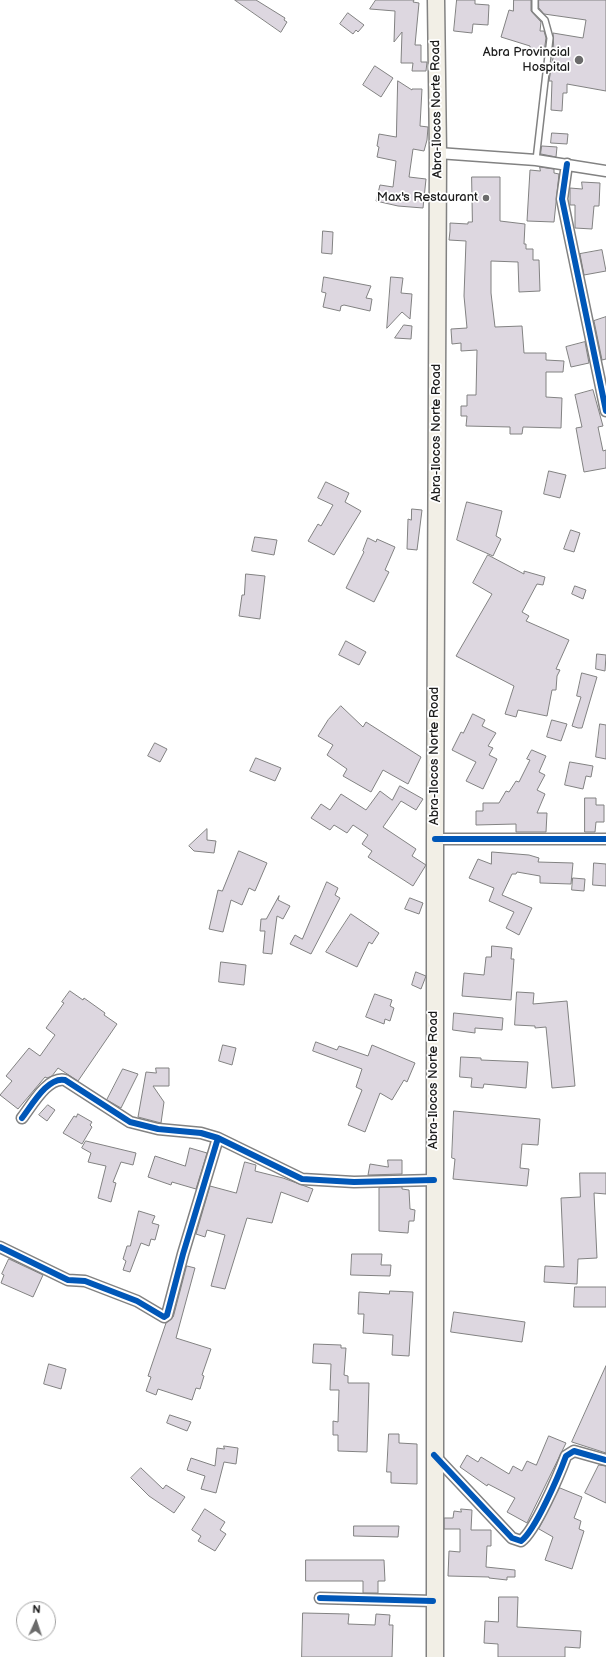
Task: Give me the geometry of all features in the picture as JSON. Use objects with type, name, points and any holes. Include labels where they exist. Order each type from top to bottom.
[{"type":"main road","name":"Abra-Ilocos Norte Road","points":[[434,1657],[434,1180],[438,153],[436,0]]},
{"type":"street","points":[[438,153],[536,160],[606,171]]},
{"type":"street","points":[[567,164],[562,200],[606,412]]},
{"type":"street","points":[[435,839],[606,839]]},
{"type":"street","points":[[22,1118],[51,1082],[60,1079],[65,1080],[130,1122],[158,1129],[201,1133],[218,1138],[302,1179],[354,1182],[434,1180]]},
{"type":"street","points":[[0,1247],[68,1280],[84,1281],[137,1301],[161,1316],[164,1316],[167,1314],[183,1254],[218,1138]]},
{"type":"street","points":[[434,1455],[512,1538],[521,1541],[526,1537],[536,1519],[566,1456],[574,1451],[606,1460]]},
{"type":"street","points":[[320,1598],[433,1601]]},
{"type":"lane","points":[[534,0],[535,10],[545,20],[550,38],[536,160]]},
{"type":"building","points":[[235,0],[256,0],[285,18],[284,20],[287,22],[281,32]]},
{"type":"building","points":[[376,0],[414,0],[413,2],[419,3],[415,45],[421,45],[421,62],[427,62],[426,71],[412,71],[413,63],[401,63],[402,32],[394,42],[395,11],[370,9]]},
{"type":"building","points":[[457,0],[475,0],[475,4],[489,5],[488,25],[473,24],[472,33],[454,31]]},
{"type":"building","points":[[514,0],[531,0],[531,11],[541,22],[540,31],[544,31],[546,38],[544,52],[530,51],[530,46],[501,37],[509,10],[513,11]]},
{"type":"building","name":"Abra Provincial Hospital","points":[[539,0],[606,0],[606,91],[567,84],[567,93],[563,93],[562,111],[551,110],[552,81],[549,81],[554,52],[553,33],[583,38],[586,20],[544,14],[539,8]]},
{"type":"building","points":[[348,13],[364,25],[358,32],[356,30],[353,34],[340,24]]},
{"type":"building","points":[[375,66],[393,78],[381,97],[363,85]]},
{"type":"building","points":[[398,81],[412,90],[422,89],[420,126],[428,127],[427,140],[424,151],[413,149],[409,177],[426,179],[423,208],[398,206],[376,201],[380,185],[393,187],[396,161],[377,157],[379,147],[377,146],[379,134],[396,137]]},
{"type":"building","points":[[552,133],[568,134],[567,144],[551,143]]},
{"type":"building","points":[[542,146],[557,147],[556,157],[541,154]]},
{"type":"building","points":[[540,167],[554,169],[554,173],[559,174],[554,222],[527,221],[530,170],[540,171]]},
{"type":"building","points":[[472,177],[500,177],[500,221],[525,224],[524,244],[526,244],[526,249],[533,249],[533,260],[539,260],[540,291],[519,292],[518,262],[491,261],[491,293],[495,327],[522,326],[524,353],[546,353],[546,360],[564,361],[563,372],[546,372],[546,397],[562,398],[561,428],[523,427],[522,434],[510,434],[510,427],[466,426],[467,416],[461,416],[461,406],[467,406],[467,395],[476,395],[477,350],[461,351],[461,343],[452,344],[451,329],[467,328],[464,296],[466,241],[449,240],[450,223],[468,224],[468,222],[472,222]]},
{"type":"building","points":[[582,182],[600,183],[599,206],[594,206],[592,229],[575,228],[575,205],[570,205],[570,188],[582,189]]},
{"type":"building","points":[[323,231],[333,232],[332,254],[322,253]]},
{"type":"building","points":[[602,250],[606,271],[584,275],[580,254]]},
{"type":"building","points":[[324,277],[371,286],[366,298],[372,299],[370,311],[344,305],[341,306],[340,311],[323,307],[326,293],[322,292]]},
{"type":"building","points":[[391,277],[403,278],[401,293],[412,294],[410,319],[402,312],[387,328]]},
{"type":"building","points":[[606,317],[606,359],[602,360],[594,321]]},
{"type":"building","points":[[404,325],[412,326],[411,339],[395,338]]},
{"type":"building","points":[[585,342],[589,363],[571,367],[566,347]]},
{"type":"building","points":[[593,390],[603,426],[598,427],[603,451],[606,450],[606,468],[584,472],[576,428],[582,427],[575,395]]},
{"type":"building","points":[[549,471],[566,475],[560,498],[544,494]]},
{"type":"building","points":[[326,482],[349,493],[345,502],[361,511],[334,555],[308,541],[318,524],[321,526],[333,505],[318,498]]},
{"type":"building","points":[[467,502],[502,511],[496,536],[501,539],[493,556],[457,540]]},
{"type":"building","points":[[412,509],[422,510],[417,550],[407,549],[408,519],[411,520]]},
{"type":"building","points":[[571,530],[580,533],[574,552],[564,549]]},
{"type":"building","points":[[255,537],[277,540],[274,555],[252,551]]},
{"type":"building","points":[[368,538],[376,542],[377,539],[395,547],[385,570],[389,572],[374,602],[346,588],[364,552],[363,551]]},
{"type":"building","points":[[488,555],[524,574],[524,571],[545,577],[543,585],[537,584],[522,612],[529,616],[526,621],[569,640],[556,669],[560,670],[557,676],[556,690],[552,690],[547,716],[518,710],[516,717],[505,714],[514,686],[456,656],[492,594],[473,583]]},
{"type":"building","points":[[246,574],[265,576],[260,619],[239,616],[242,595],[244,595]]},
{"type":"building","points":[[575,586],[586,590],[583,599],[572,594]]},
{"type":"building","points":[[346,641],[366,652],[359,665],[339,655]]},
{"type":"building","points":[[597,654],[606,655],[605,671],[596,669]]},
{"type":"building","points":[[582,673],[597,677],[582,728],[578,728],[572,726],[581,697],[577,696]]},
{"type":"building","points":[[341,706],[363,727],[366,722],[421,757],[408,784],[383,770],[371,792],[343,776],[347,769],[327,755],[333,745],[318,736],[328,720]]},
{"type":"building","points":[[473,714],[485,720],[482,726],[496,733],[488,746],[493,748],[489,755],[497,759],[483,789],[466,781],[476,762],[452,750],[461,732],[463,733]]},
{"type":"building","points":[[552,720],[567,724],[561,741],[547,737]]},
{"type":"building","points":[[600,724],[606,725],[606,759],[596,757]]},
{"type":"building","points":[[155,743],[167,749],[160,762],[148,756]]},
{"type":"building","points":[[532,750],[546,756],[539,772],[545,775],[537,790],[545,794],[537,813],[547,813],[546,832],[516,832],[516,824],[476,825],[476,811],[483,811],[483,803],[499,803],[506,791],[509,792],[516,781],[519,782],[530,760],[527,759]]},
{"type":"building","points":[[256,758],[281,768],[275,781],[250,771]]},
{"type":"building","points":[[570,762],[593,766],[591,777],[586,776],[583,789],[565,785]]},
{"type":"building","points":[[400,786],[423,799],[416,810],[401,801],[383,827],[416,849],[412,856],[426,865],[413,886],[368,857],[372,851],[362,844],[368,835],[353,825],[347,833],[334,825],[330,830],[311,818],[321,804],[330,810],[341,794],[366,810],[380,791],[392,800]]},
{"type":"building","points":[[585,798],[596,798],[596,805],[604,805],[604,822],[596,822],[595,832],[585,832]]},
{"type":"building","points":[[207,829],[207,840],[216,841],[214,853],[194,851],[189,846]]},
{"type":"building","points":[[239,851],[267,863],[255,891],[249,888],[242,905],[231,900],[223,932],[209,929],[218,890],[222,891]]},
{"type":"building","points":[[492,852],[529,855],[539,858],[538,862],[573,863],[571,884],[540,883],[540,876],[517,872],[516,874],[512,874],[502,895],[532,908],[519,935],[506,928],[514,912],[489,901],[494,888],[469,878],[478,859],[491,864]]},
{"type":"building","points":[[594,863],[606,864],[606,886],[593,885]]},
{"type":"building","points":[[573,878],[585,879],[584,891],[572,890]]},
{"type":"building","points":[[327,882],[338,888],[335,895],[340,898],[311,954],[290,944],[295,935],[302,939]]},
{"type":"building","points":[[279,896],[278,900],[290,906],[283,919],[277,916],[272,954],[263,953],[265,931],[260,931],[261,919],[266,919]]},
{"type":"building","points":[[410,898],[423,903],[419,914],[405,909]]},
{"type":"building","points":[[351,914],[379,933],[372,944],[369,942],[357,967],[326,952]]},
{"type":"building","points":[[492,946],[512,948],[511,959],[514,959],[511,1000],[462,996],[464,973],[484,975],[486,957],[491,957]]},
{"type":"building","points":[[221,962],[246,965],[244,985],[219,982]]},
{"type":"building","points":[[416,972],[426,976],[421,989],[412,985]]},
{"type":"building","points":[[70,991],[83,1000],[84,998],[105,1013],[104,1015],[117,1024],[78,1081],[58,1068],[52,1076],[47,1078],[45,1077],[18,1109],[0,1095],[12,1081],[6,1076],[29,1048],[40,1056],[55,1035],[46,1028],[64,1003],[62,1002]]},
{"type":"building","points":[[517,992],[534,993],[533,1004],[567,1001],[575,1086],[552,1088],[546,1027],[535,1028],[535,1026],[515,1025]]},
{"type":"building","points":[[375,994],[392,1000],[390,1006],[394,1008],[390,1021],[385,1019],[384,1024],[366,1017]]},
{"type":"building","points":[[454,1013],[503,1018],[502,1030],[475,1028],[475,1033],[453,1030]]},
{"type":"building","points":[[316,1042],[337,1050],[339,1046],[368,1056],[372,1045],[415,1063],[407,1082],[404,1080],[392,1100],[380,1093],[365,1132],[348,1125],[362,1090],[356,1087],[362,1069],[313,1051]]},
{"type":"building","points":[[223,1045],[236,1048],[232,1065],[219,1061]]},
{"type":"building","points":[[461,1057],[481,1058],[481,1060],[528,1062],[526,1088],[484,1084],[483,1088],[471,1087],[472,1078],[460,1077]]},
{"type":"building","points":[[156,1068],[169,1068],[169,1086],[153,1086],[164,1102],[161,1123],[138,1117],[146,1072],[156,1073]]},
{"type":"building","points":[[123,1069],[138,1074],[121,1108],[107,1100]]},
{"type":"building","points":[[48,1105],[55,1110],[47,1121],[39,1115]]},
{"type":"building","points":[[454,1111],[540,1119],[538,1145],[522,1144],[520,1168],[529,1169],[527,1186],[453,1179],[455,1159],[452,1158]]},
{"type":"building","points":[[78,1114],[92,1122],[90,1125],[92,1127],[82,1144],[63,1133],[74,1116],[76,1117]]},
{"type":"building","points":[[86,1141],[136,1153],[133,1165],[121,1162],[113,1182],[116,1183],[111,1202],[98,1198],[106,1166],[88,1162],[91,1153],[82,1148]]},
{"type":"building","points":[[190,1148],[207,1153],[196,1189],[172,1182],[171,1185],[148,1177],[155,1156],[185,1166]]},
{"type":"building","points":[[388,1160],[402,1160],[402,1174],[368,1175],[370,1164],[388,1167]]},
{"type":"building","points":[[245,1162],[256,1165],[255,1171],[283,1178],[313,1189],[308,1202],[281,1192],[272,1223],[247,1218],[225,1289],[211,1286],[225,1235],[207,1230],[205,1237],[196,1234],[210,1186],[236,1193]]},
{"type":"building","points":[[580,1173],[606,1173],[606,1194],[594,1193],[597,1258],[578,1259],[577,1284],[544,1282],[545,1266],[564,1267],[561,1198],[580,1197]]},
{"type":"building","points":[[402,1187],[402,1189],[409,1190],[410,1209],[415,1210],[414,1221],[409,1221],[408,1233],[379,1231],[379,1188]]},
{"type":"building","points":[[139,1211],[155,1216],[152,1223],[159,1225],[155,1240],[151,1239],[149,1246],[141,1243],[130,1272],[123,1270],[126,1261],[123,1259],[127,1246],[130,1246]]},
{"type":"building","points":[[352,1254],[382,1254],[381,1265],[391,1265],[390,1276],[351,1275]]},
{"type":"building","points":[[9,1259],[43,1275],[33,1297],[1,1283],[4,1275],[2,1274]]},
{"type":"building","points":[[187,1266],[195,1268],[176,1338],[211,1349],[202,1375],[204,1376],[200,1389],[196,1388],[192,1400],[158,1389],[156,1395],[146,1391],[151,1377],[148,1376],[166,1323],[173,1317]]},
{"type":"building","points":[[575,1287],[606,1287],[606,1307],[574,1307]]},
{"type":"building","points":[[390,1291],[413,1292],[409,1356],[392,1355],[393,1335],[363,1333],[364,1314],[358,1314],[359,1292],[389,1294]]},
{"type":"building","points":[[454,1312],[525,1322],[522,1342],[451,1332]]},
{"type":"building","points":[[314,1344],[341,1345],[341,1348],[346,1348],[344,1375],[348,1376],[348,1383],[369,1383],[367,1452],[338,1451],[338,1435],[333,1435],[333,1421],[338,1422],[339,1390],[330,1390],[331,1364],[313,1363]]},
{"type":"building","points":[[49,1364],[66,1369],[61,1389],[44,1384]]},
{"type":"building","points":[[606,1366],[606,1453],[572,1442]]},
{"type":"building","points":[[170,1415],[191,1422],[187,1431],[167,1423]]},
{"type":"building","points":[[389,1434],[399,1434],[399,1443],[417,1444],[417,1484],[391,1483],[391,1472],[387,1472]]},
{"type":"building","points":[[549,1436],[566,1443],[527,1523],[507,1512],[515,1498],[488,1484],[487,1486],[460,1467],[467,1455],[478,1462],[481,1457],[509,1474],[513,1466],[522,1471],[527,1461],[536,1465]]},
{"type":"building","points":[[224,1446],[238,1448],[236,1464],[224,1462],[216,1493],[201,1489],[205,1476],[187,1470],[191,1458],[215,1466],[217,1448],[224,1449]]},
{"type":"building","points":[[599,1465],[606,1466],[606,1503],[585,1493]]},
{"type":"building","points":[[141,1468],[163,1489],[166,1485],[185,1497],[174,1513],[149,1496],[131,1478]]},
{"type":"building","points":[[560,1488],[582,1497],[574,1518],[581,1521],[579,1529],[584,1531],[572,1569],[545,1560],[553,1537],[539,1529]]},
{"type":"building","points":[[205,1509],[225,1522],[220,1530],[226,1534],[215,1551],[198,1541],[201,1536],[192,1530]]},
{"type":"building","points":[[461,1509],[472,1510],[471,1530],[491,1530],[491,1546],[487,1546],[486,1567],[515,1570],[515,1577],[507,1577],[507,1580],[489,1577],[448,1576],[449,1551],[460,1552],[460,1529],[444,1529],[444,1518],[453,1518],[454,1511],[461,1512]]},
{"type":"building","points":[[354,1526],[399,1526],[398,1537],[354,1536]]},
{"type":"building","points":[[306,1560],[384,1560],[385,1581],[378,1581],[378,1593],[363,1593],[363,1581],[306,1581]]},
{"type":"building","points":[[499,1597],[518,1597],[517,1627],[581,1631],[580,1648],[565,1647],[565,1657],[498,1657],[498,1644],[484,1643],[485,1621],[498,1622]]},
{"type":"building","points":[[303,1613],[349,1614],[348,1624],[375,1625],[376,1614],[390,1615],[389,1625],[393,1625],[392,1657],[302,1657]]},
{"type":"cycle path","points":[[567,164],[562,199],[606,411]]},
{"type":"cycle path","points":[[435,839],[606,839]]},
{"type":"cycle path","points":[[22,1118],[47,1087],[53,1082],[65,1080],[130,1122],[158,1129],[201,1133],[218,1138],[302,1179],[354,1182],[434,1180]]},
{"type":"cycle path","points":[[0,1247],[68,1280],[85,1281],[137,1301],[164,1317],[167,1315],[183,1254],[218,1138]]},
{"type":"cycle path","points":[[434,1455],[512,1538],[521,1541],[527,1535],[540,1515],[566,1456],[574,1451],[606,1460]]},
{"type":"cycle path","points":[[320,1598],[433,1601]]},
{"type":"place","name":"Abra Provincial Hospital","points":[[579,60]]},
{"type":"place","name":"Max's Restaurant","points":[[486,198]]}]
